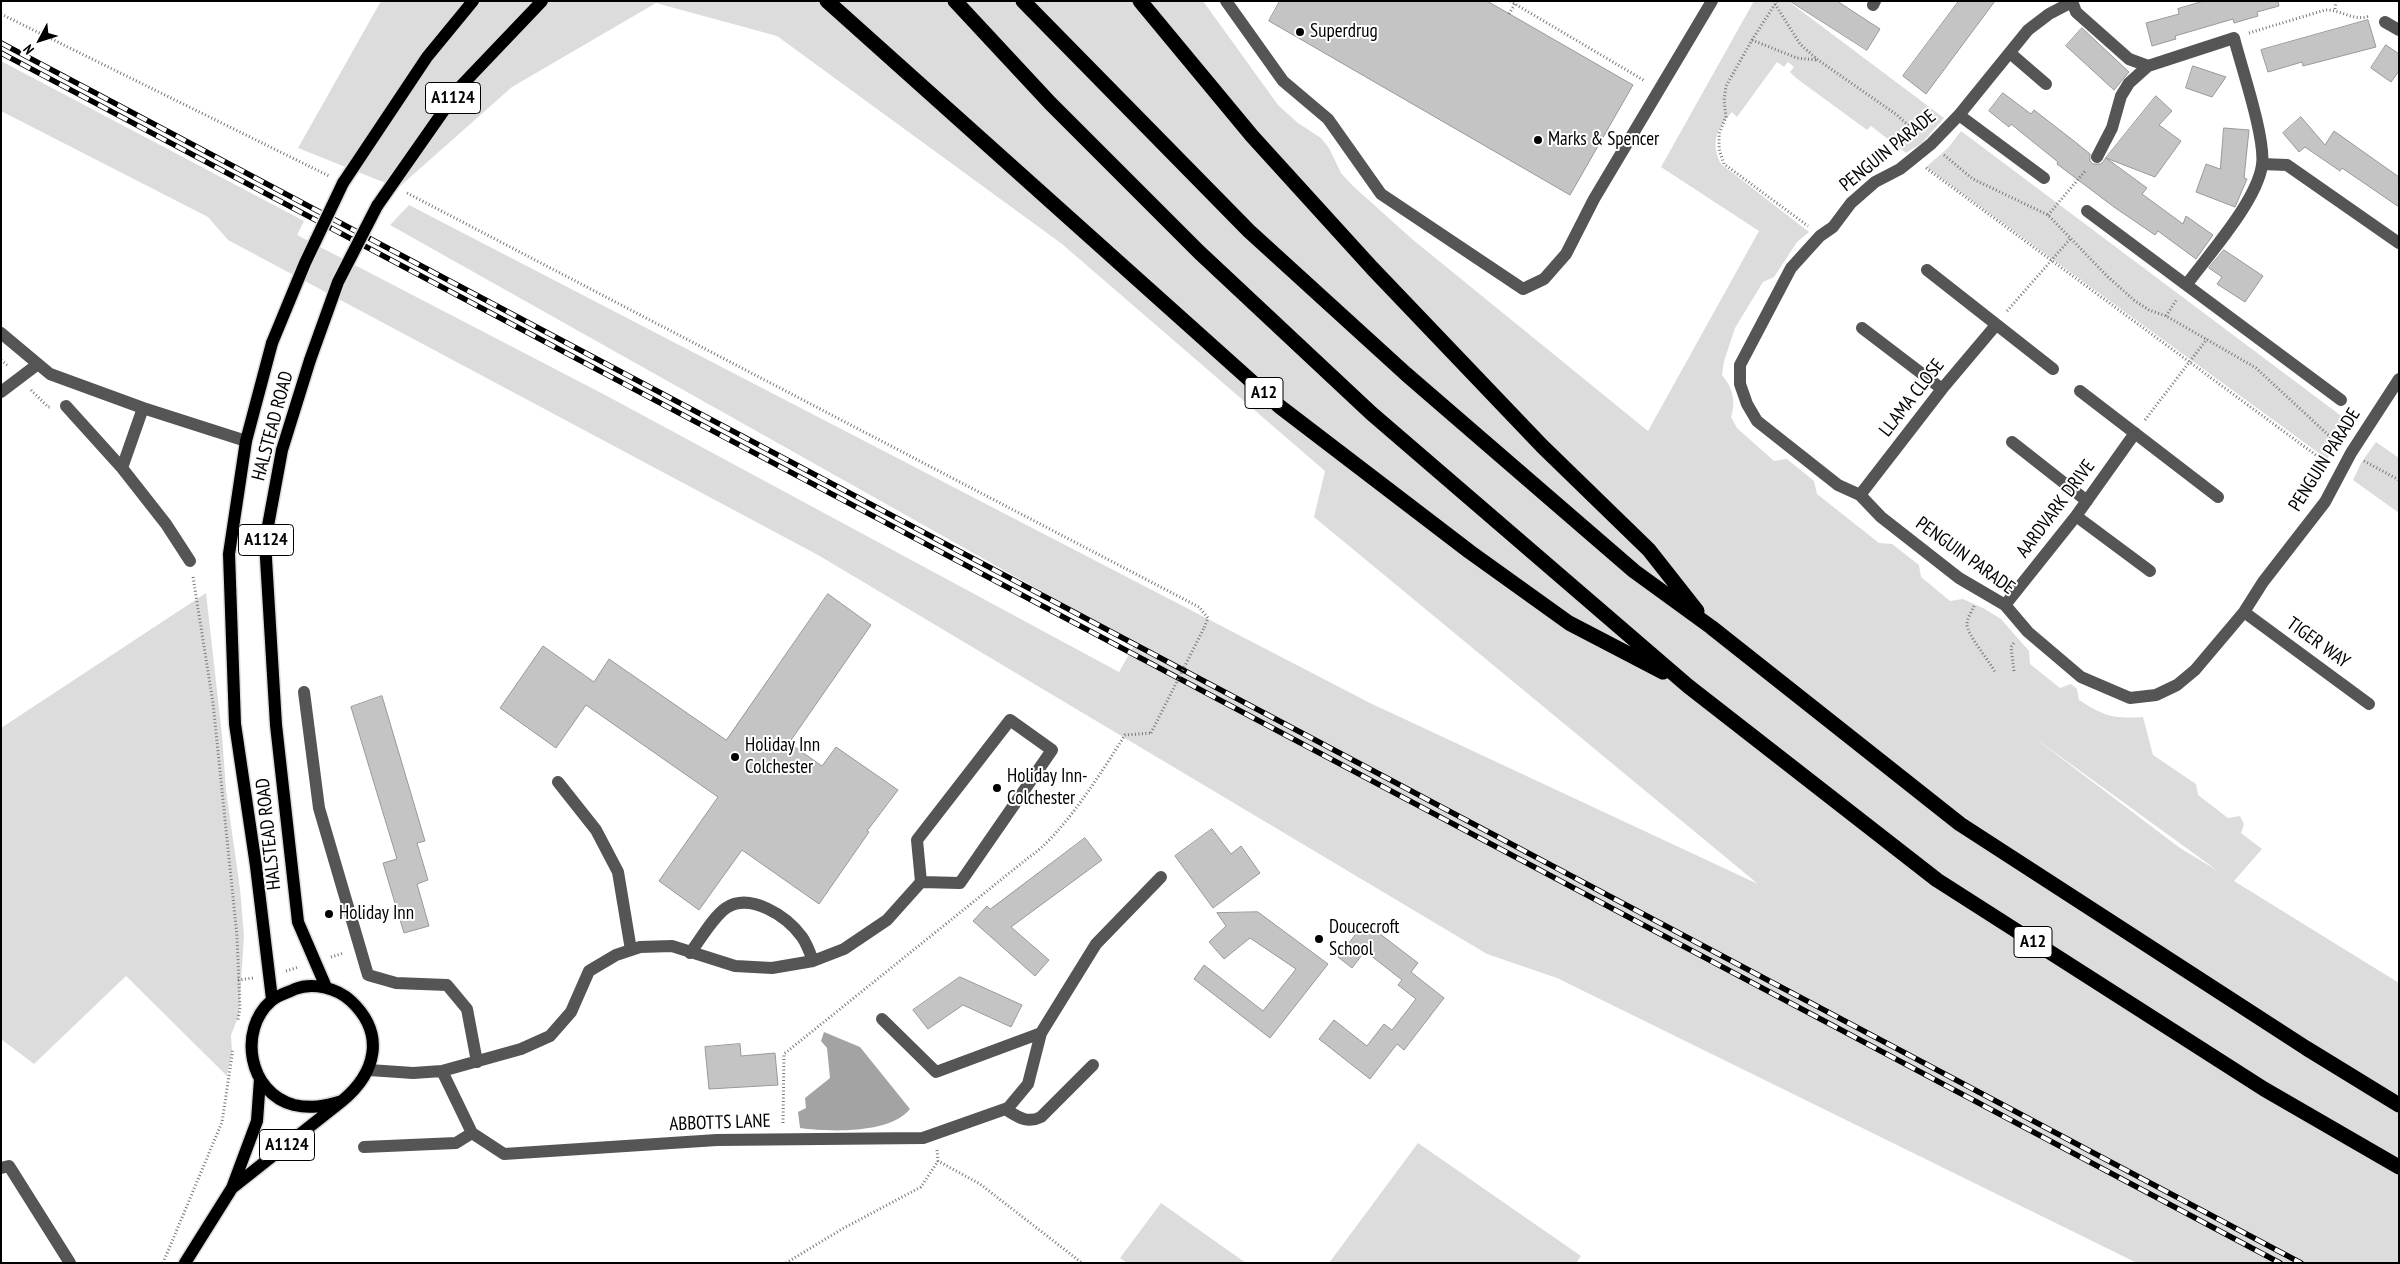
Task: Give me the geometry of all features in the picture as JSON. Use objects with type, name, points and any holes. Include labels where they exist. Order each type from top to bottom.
[{"type":"highway","name":"A12","points":[[827,1],[1279,406],[1470,552],[1569,623],[1688,686]]},
{"type":"highway","name":"A12","points":[[955,1],[1050,103],[1199,252],[1371,413],[1688,686],[1937,880],[2264,1089],[2399,1167]]},
{"type":"highway","points":[[1023,1],[1249,231],[1406,374],[1634,571],[1711,627],[1960,824],[2297,1043],[2399,1105]]},
{"type":"highway","points":[[1140,1],[1252,136],[1365,261],[1542,446],[1649,550],[1711,627]]},
{"type":"main road","name":"HALSTEAD ROAD","points":[[272,1000],[256,866],[235,724],[229,554],[246,441],[272,343],[305,263],[343,183],[427,57],[473,1]]},
{"type":"main road","name":"HALSTEAD ROAD","points":[[326,987],[298,922],[276,725],[265,542],[282,450],[310,360],[338,282],[377,206],[461,86],[542,1]]},
{"type":"main road","points":[[303,986],[326,987],[346,996],[361,1010],[371,1029],[373,1051],[369,1070],[357,1088],[342,1101],[320,1108],[293,1105],[274,1095],[260,1079],[251,1054],[252,1033],[260,1013],[272,1000],[303,986]]},
{"type":"main road","name":"A1124","points":[[185,1263],[232,1188],[257,1121],[260,1079]]},
{"type":"main road","name":"A1124","points":[[232,1188],[342,1101]]},
{"type":"street","points":[[1226,1],[1283,81],[1328,119],[1381,194],[1522,289],[1544,279],[1566,254],[1594,199],[1712,1]]},
{"type":"street","points":[[2072,2],[2076,12],[2129,59],[2148,66]]},
{"type":"street","name":"PENGUIN PARADE","points":[[2072,2],[2049,14],[2028,30],[1959,115],[1931,144],[1900,169],[1875,182],[1851,203],[1833,227],[1820,236],[1791,268],[1740,365],[1740,384],[1747,404],[1757,420],[1838,485],[1860,495],[1881,517],[1959,578],[2005,605],[2026,629],[2081,677],[2113,693],[2130,698],[2156,694],[2177,685],[2195,670],[2244,612],[2263,582],[2325,502],[2351,453],[2399,379]]},
{"type":"street","points":[[2380,17],[2399,30]]},
{"type":"street","points":[[2097,157],[2112,128],[2121,96],[2129,83],[2148,66],[2234,38],[2260,135],[2262,164],[2251,196],[2187,284]]},
{"type":"street","points":[[2010,53],[2046,84]]},
{"type":"street","points":[[1959,115],[2044,178]]},
{"type":"street","points":[[2262,164],[2287,165],[2399,243]]},
{"type":"street","points":[[2087,211],[2341,400]]},
{"type":"street","points":[[1927,270],[2053,369]]},
{"type":"street","name":"LLAMA CLOSE","points":[[1860,495],[1942,389],[1996,325]]},
{"type":"street","points":[[1862,328],[1942,389]]},
{"type":"street","name":"HALSTEAD ROAD","points":[[1,333],[50,374],[143,408],[246,441]]},
{"type":"street","points":[[1,392],[38,364]]},
{"type":"street","points":[[2080,392],[2218,497]]},
{"type":"street","points":[[66,406],[122,468],[166,524],[190,561]]},
{"type":"street","points":[[122,468],[143,408]]},
{"type":"street","name":"AARDVARK DRIVE","points":[[2005,605],[2076,516],[2135,433]]},
{"type":"street","points":[[2012,442],[2087,501]]},
{"type":"street","points":[[2076,516],[2150,571]]},
{"type":"street","name":"TIGER WAY","points":[[2244,612],[2369,704]]},
{"type":"street","points":[[304,692],[319,808],[368,975],[396,983],[447,985],[467,1009],[477,1062]]},
{"type":"street","points":[[369,1070],[413,1073],[442,1071],[521,1049],[550,1036],[571,1012],[589,971],[616,955],[640,947],[672,946],[735,966],[772,968],[813,961],[844,949],[887,920],[921,882],[917,840],[1010,720],[1052,750],[960,884],[921,882]]},
{"type":"street","points":[[558,782],[596,830],[618,872],[631,950]]},
{"type":"street","points":[[882,1019],[936,1072],[1042,1033],[1096,944],[1161,877]]},
{"type":"street","points":[[690,953],[726,909],[738,902],[750,902],[767,910],[795,929],[803,938],[813,961]]},
{"type":"street","name":"ABBOTTS LANE","points":[[472,1133],[504,1154],[717,1140],[922,1138],[1005,1109],[1028,1084],[1042,1033]]},
{"type":"street","points":[[1005,1109],[1022,1120],[1033,1121],[1041,1117],[1093,1065]]},
{"type":"street","points":[[364,1147],[456,1143],[472,1133],[442,1071]]},
{"type":"street","points":[[1,1168],[9,1166],[70,1263]]},
{"type":"path","points":[[1510,1],[1660,90]]},
{"type":"path","points":[[2335,9],[2336,1]]},
{"type":"path","points":[[1820,236],[1724,164],[1719,149],[1719,134],[1726,117],[1724,101],[1726,86],[1776,2],[1800,44],[1818,60],[1897,115],[1973,179],[2048,215],[2108,277],[2135,301],[2207,339],[2256,368],[2332,440],[2399,480]]},
{"type":"path","points":[[1509,14],[1515,4]]},
{"type":"path","points":[[2234,38],[2325,10],[2335,9],[2357,18],[2380,17]]},
{"type":"path","points":[[1,14],[343,183]]},
{"type":"path","points":[[1752,40],[1798,58],[1818,60]]},
{"type":"path","points":[[2048,215],[2097,157]]},
{"type":"path","points":[[1913,159],[2340,474]]},
{"type":"path","points":[[419,199],[1199,607],[1208,618],[1151,733],[1125,735],[1097,778],[1044,848],[1028,858],[784,1054],[783,1139]]},
{"type":"path","points":[[1996,325],[2071,238]]},
{"type":"path","points":[[2135,433],[2207,339]]},
{"type":"path","points":[[190,561],[213,703],[237,936],[240,1008],[237,1027]]},
{"type":"path","points":[[1982,591],[1966,622],[1967,630],[1987,656],[1995,672]]},
{"type":"path","points":[[2014,671],[2011,647],[2026,629]]},
{"type":"path","points":[[163,1263],[222,1122],[234,1046]]},
{"type":"path","points":[[786,1263],[842,1228],[921,1187],[938,1161],[935,1133]]},
{"type":"path","points":[[938,1161],[980,1184],[1082,1263]]},
{"type":"shaded area","points":[[381,1],[1203,1],[1278,105],[1298,123],[1321,138],[1329,148],[1341,173],[1353,186],[1412,239],[1648,431],[1759,231],[1661,167],[1754,1],[1788,1],[1944,118],[1922,143],[1906,153],[1871,126],[1867,130],[1796,78],[1790,72],[1794,67],[1788,62],[1784,67],[1777,62],[1737,117],[1732,112],[1722,124],[1716,142],[1716,149],[1721,164],[1809,232],[1797,242],[1774,277],[1763,282],[1735,328],[1724,361],[1722,375],[1729,385],[1732,395],[1731,417],[1737,428],[1774,461],[1787,459],[1814,481],[1817,494],[1879,543],[1892,544],[1919,565],[1921,577],[1950,601],[1963,599],[2001,619],[2029,651],[2030,664],[2060,688],[2071,684],[2077,689],[2079,700],[2102,713],[2116,717],[2143,717],[2153,755],[2196,784],[2198,795],[2228,818],[2240,816],[2244,824],[2241,833],[2262,849],[2234,881],[2399,983],[2399,1263],[2137,1263],[1557,978],[1487,954],[818,555],[228,240],[208,217],[1,111],[1,61],[304,221],[297,235],[607,396],[1119,672],[1135,644],[390,225],[409,205],[1370,703],[1758,884],[1314,517],[1325,471],[1062,244],[777,36],[656,3],[512,87],[398,188],[298,148]],"holes":[[[2032,736],[2218,871],[2180,848]]]},
{"type":"shaded area","points":[[1961,131],[2352,424],[2327,459],[1926,167],[1948,148]]},
{"type":"shaded area","points":[[2376,442],[2399,458],[2399,513],[2353,480],[2361,463]]},
{"type":"shaded area","points":[[206,593],[222,735],[226,790],[240,889],[244,936],[239,1015],[231,1035],[232,1052],[227,1076],[126,976],[34,1064],[1,1039],[1,728]]},
{"type":"shaded area","points":[[824,1032],[860,1047],[910,1109],[901,1117],[874,1127],[842,1130],[800,1128],[798,1112],[806,1108],[805,1098],[830,1078],[827,1048],[821,1041]]},
{"type":"shaded area","points":[[1418,1143],[1581,1256],[1576,1263],[1329,1263]]},
{"type":"shaded area","points":[[1161,1203],[1246,1263],[1127,1263],[1120,1258]]},
{"type":"building","name":"Marks & Spencer","points":[[1280,1],[1487,1],[1633,85],[1570,195],[1269,21]]},
{"type":"building","points":[[1790,1],[1837,1],[1880,29],[1867,50]]},
{"type":"building","points":[[1959,1],[1995,1],[1926,94],[1903,76]]},
{"type":"building","points":[[2204,1],[2278,1],[2279,6],[2257,12],[2258,16],[2234,23],[2233,19],[2175,36],[2176,39],[2152,46],[2146,23],[2179,14],[2178,9]]},
{"type":"building","points":[[2368,20],[2376,47],[2303,66],[2302,62],[2268,72],[2261,50]]},
{"type":"building","points":[[2082,28],[2129,72],[2114,90],[2066,46]]},
{"type":"building","points":[[2386,45],[2399,54],[2399,71],[2391,82],[2371,68]]},
{"type":"building","points":[[2193,66],[2226,77],[2212,97],[2186,88]]},
{"type":"building","points":[[2003,93],[2031,114],[2034,110],[2074,141],[2090,154],[2090,161],[2093,164],[2101,164],[2106,158],[2147,188],[2142,194],[2183,224],[2186,216],[2213,235],[2196,259],[2158,231],[2155,235],[2114,207],[2057,164],[2058,162],[2011,124],[2009,127],[1989,111]]},
{"type":"building","points":[[2156,96],[2172,111],[2159,125],[2181,141],[2155,177],[2106,158]]},
{"type":"building","points":[[2301,117],[2325,145],[2334,131],[2399,177],[2399,207],[2342,168],[2340,171],[2305,147],[2299,152],[2283,133]]},
{"type":"building","points":[[2224,128],[2249,130],[2244,178],[2247,179],[2235,207],[2196,192],[2206,164],[2220,169]]},
{"type":"building","points":[[2224,250],[2263,276],[2245,302],[2217,284],[2222,277],[2209,268]]},
{"type":"building","name":"Holiday Inn Colchester","points":[[828,594],[871,625],[789,743],[822,766],[836,747],[898,790],[867,831],[869,832],[819,904],[742,850],[699,910],[659,881],[718,797],[586,705],[556,748],[500,708],[543,646],[594,682],[609,659],[726,740]]},
{"type":"building","points":[[382,696],[425,841],[417,843],[428,880],[417,884],[429,926],[404,933],[383,863],[397,859],[351,707]]},
{"type":"building","points":[[1212,829],[1231,854],[1241,846],[1260,873],[1213,908],[1175,856]]},
{"type":"building","points":[[1085,838],[1102,860],[1011,927],[1049,960],[1035,976],[973,921],[987,906],[990,909]]},
{"type":"building","points":[[1258,912],[1328,964],[1270,1038],[1194,979],[1204,965],[1263,1011],[1296,969],[1250,938],[1224,959],[1209,942],[1226,926],[1217,913]]},
{"type":"building","points":[[1371,927],[1418,963],[1411,972],[1444,998],[1404,1050],[1397,1044],[1370,1079],[1319,1039],[1334,1020],[1367,1046],[1384,1024],[1392,1030],[1416,999],[1398,985],[1402,980],[1365,951],[1352,968],[1338,957],[1359,930],[1365,935]]},
{"type":"building","points":[[960,977],[1022,1005],[1011,1027],[963,1005],[928,1029],[913,1010]]},
{"type":"building","points":[[740,1044],[741,1056],[775,1053],[778,1085],[709,1089],[705,1047]]},
{"type":"railway","points":[[1,43],[2301,1263]]},
{"type":"railway","points":[[1,53],[2280,1263]]},
{"type":"place","name":"Superdrug","points":[[1300,32]]},
{"type":"place","name":"Marks & Spencer","points":[[1538,140]]},
{"type":"place","name":"Holiday Inn Colchester","points":[[735,757]]},
{"type":"place","name":"Holiday Inn- Colchester","points":[[997,788]]},
{"type":"place","name":"Holiday Inn","points":[[329,914]]},
{"type":"place","name":"Doucecroft School","points":[[1319,939]]}]
